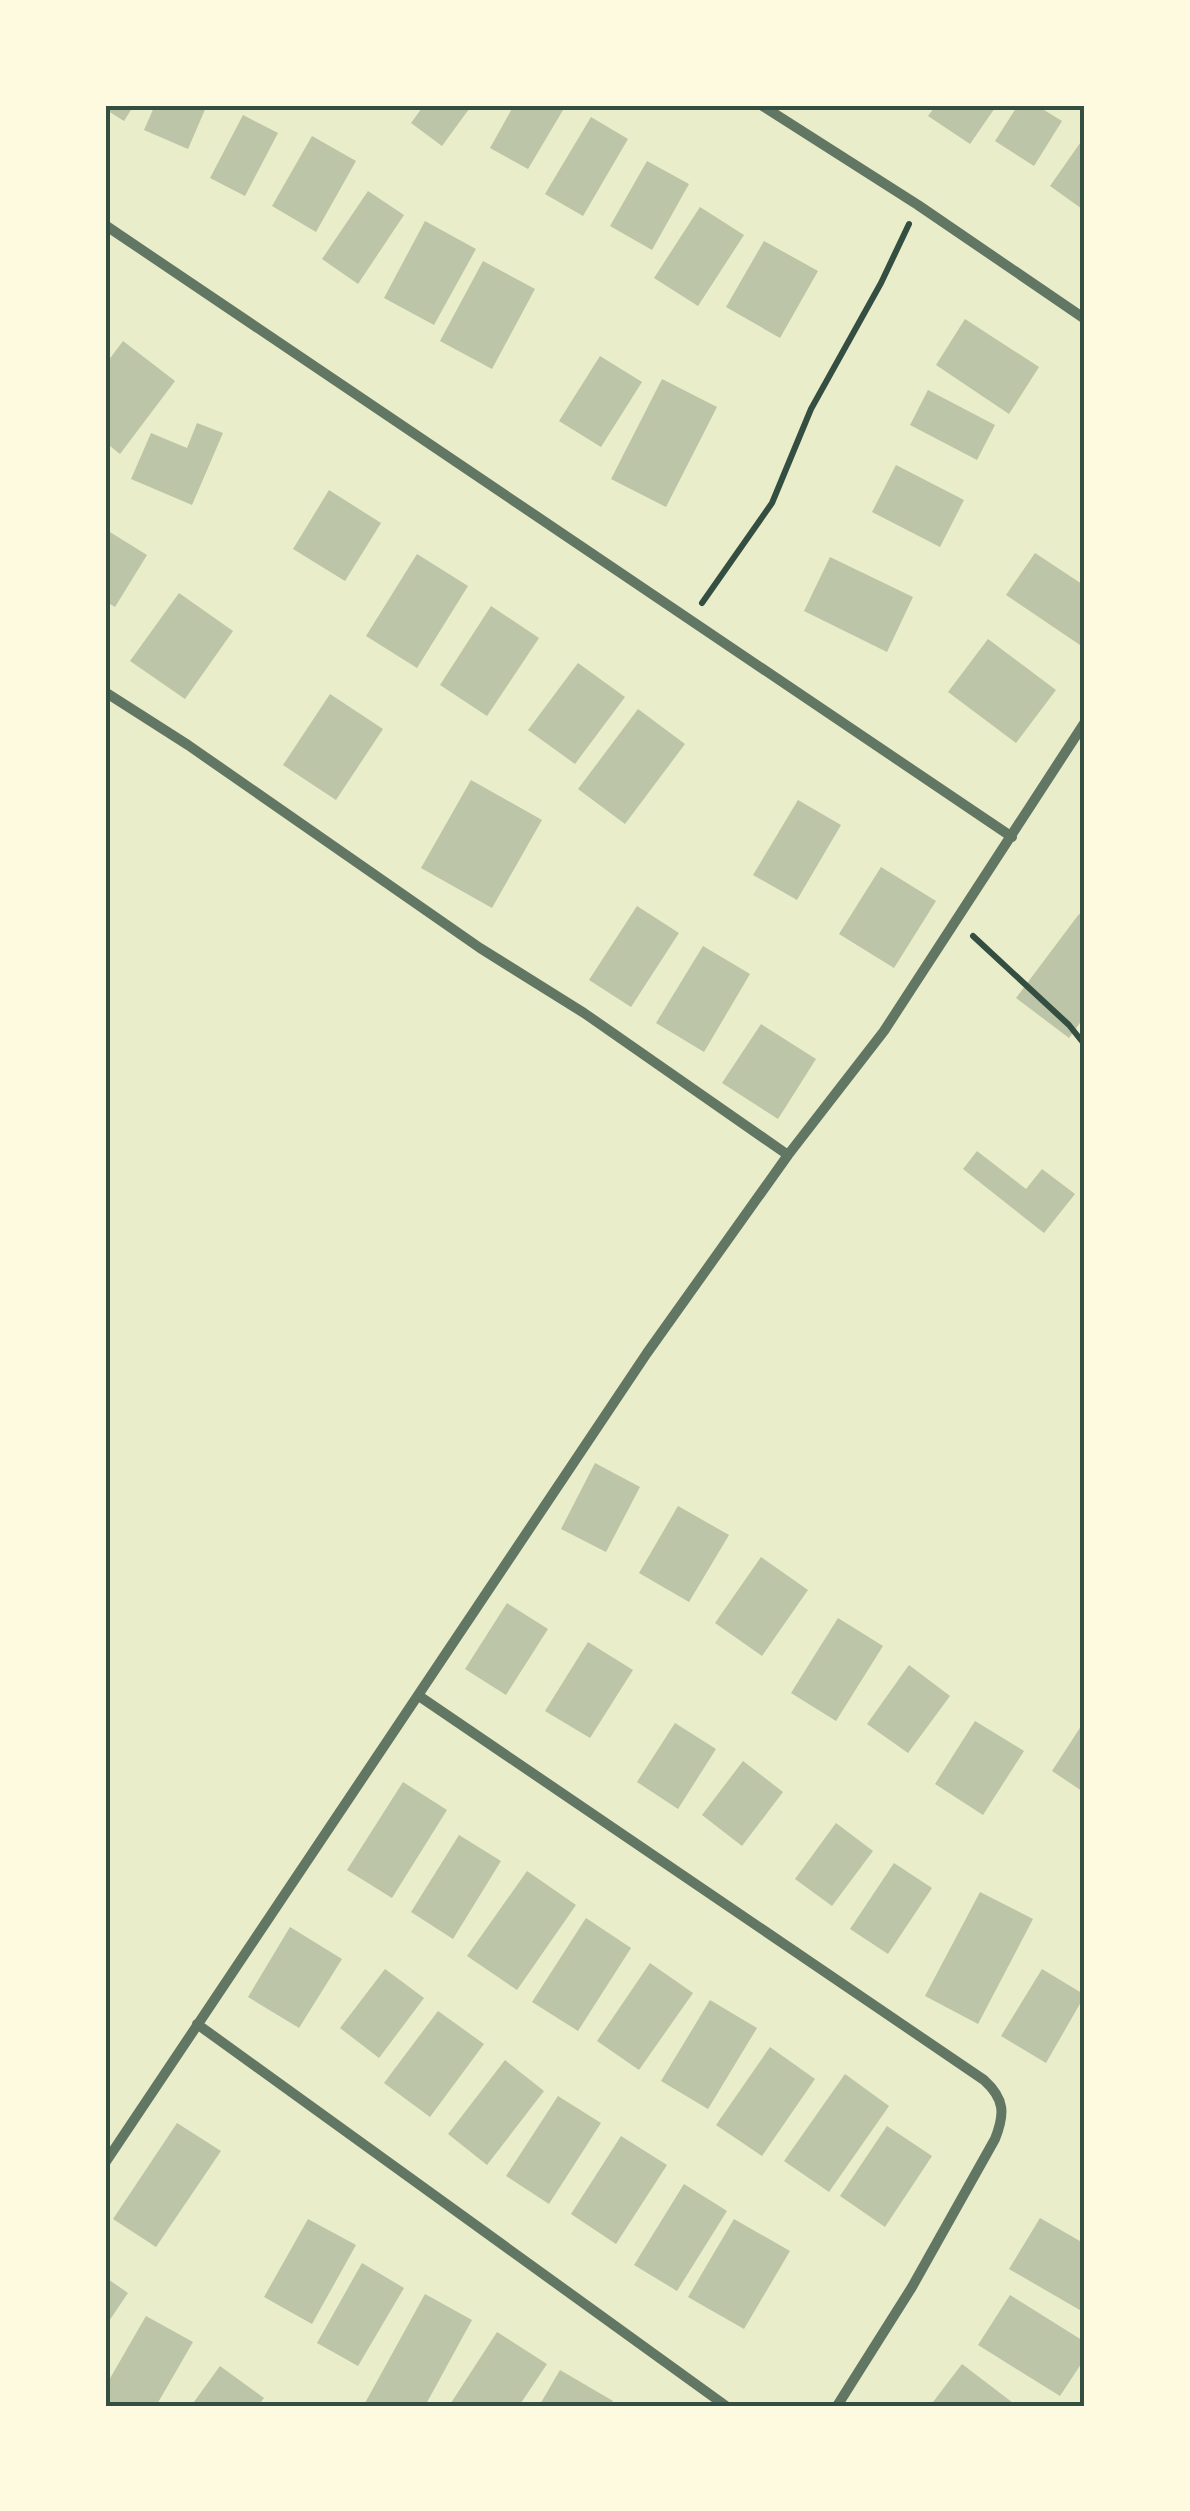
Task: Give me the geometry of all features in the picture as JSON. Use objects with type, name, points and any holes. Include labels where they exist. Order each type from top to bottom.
[{"type":"street","points":[[761,105],[918,205],[1085,319]]},
{"type":"street","points":[[105,225],[1012,838]]},
{"type":"street","points":[[105,692],[788,1155]]},
{"type":"street","points":[[105,2163],[646,1353],[788,1155],[884,1031],[1085,722]]},
{"type":"street","points":[[419,1696],[710,1891],[1000,2094],[1004,2117],[994,2139],[912,2287],[837,2406]]},
{"type":"street","points":[[197,2024],[726,2406]]},
{"type":"path","points":[[690,620],[772,503],[812,409],[881,283],[918,205]]},
{"type":"path","points":[[957,921],[1085,1045]]},
{"type":"building","points":[[105,105],[134,105],[124,121],[105,109]]},
{"type":"building","points":[[155,105],[207,105],[188,149],[144,130]]},
{"type":"building","points":[[424,105],[472,105],[442,146],[411,123]]},
{"type":"building","points":[[514,105],[566,105],[528,169],[490,148]]},
{"type":"building","points":[[936,105],[997,105],[970,144],[928,116]]},
{"type":"building","points":[[1018,105],[1036,105],[1062,121],[1034,166],[995,141]]},
{"type":"building","points":[[243,115],[278,133],[245,196],[210,178]]},
{"type":"building","points":[[591,117],[628,139],[583,216],[545,194]]},
{"type":"building","points":[[312,136],[356,161],[316,232],[272,206]]},
{"type":"building","points":[[1085,136],[1085,211],[1050,186]]},
{"type":"building","points":[[647,161],[689,184],[652,250],[610,226]]},
{"type":"building","points":[[368,191],[404,215],[358,284],[322,259]]},
{"type":"building","points":[[700,207],[744,235],[698,306],[654,278]]},
{"type":"building","points":[[425,221],[476,249],[434,325],[384,298]]},
{"type":"building","points":[[764,241],[818,271],[780,338],[726,307]]},
{"type":"building","points":[[483,261],[535,289],[492,369],[440,341]]},
{"type":"building","points":[[965,319],[1039,367],[1009,414],[936,365]]},
{"type":"building","points":[[123,341],[175,381],[120,454],[105,442],[105,365]]},
{"type":"building","points":[[600,356],[642,382],[601,447],[559,421]]},
{"type":"building","points":[[662,379],[717,407],[666,507],[611,479]]},
{"type":"building","points":[[928,390],[995,425],[977,460],[910,425]]},
{"type":"building","points":[[197,423],[223,433],[192,505],[131,479],[151,433],[187,448]]},
{"type":"building","points":[[896,465],[964,500],[940,547],[872,512]]},
{"type":"building","points":[[329,490],[381,523],[345,581],[293,549]]},
{"type":"building","points":[[105,529],[147,555],[115,607],[105,601]]},
{"type":"building","points":[[1035,553],[1085,586],[1083,647],[1006,595]]},
{"type":"building","points":[[417,554],[468,586],[417,668],[366,636]]},
{"type":"building","points":[[830,557],[913,597],[887,652],[804,611]]},
{"type":"building","points":[[179,593],[233,631],[185,699],[130,661]]},
{"type":"building","points":[[491,606],[539,638],[487,716],[440,685]]},
{"type":"building","points":[[988,639],[1056,690],[1016,743],[948,692]]},
{"type":"building","points":[[578,663],[625,697],[575,764],[528,730]]},
{"type":"building","points":[[330,694],[383,729],[336,800],[283,765]]},
{"type":"building","points":[[638,709],[685,744],[625,824],[578,789]]},
{"type":"building","points":[[471,780],[542,820],[492,908],[421,868]]},
{"type":"building","points":[[798,800],[841,825],[797,900],[753,875]]},
{"type":"building","points":[[881,867],[936,901],[894,968],[839,934]]},
{"type":"building","points":[[637,906],[679,933],[631,1007],[589,980]]},
{"type":"building","points":[[1079,914],[1085,918],[1085,1016],[1069,1038],[1016,998]]},
{"type":"building","points":[[703,946],[750,974],[704,1052],[656,1023]]},
{"type":"building","points":[[761,1024],[816,1059],[778,1119],[722,1083]]},
{"type":"building","points":[[977,1151],[1026,1189],[1042,1169],[1075,1194],[1044,1233],[963,1169]]},
{"type":"building","points":[[595,1463],[640,1487],[606,1552],[561,1529]]},
{"type":"building","points":[[678,1506],[729,1535],[689,1602],[639,1573]]},
{"type":"building","points":[[761,1557],[808,1590],[762,1656],[715,1623]]},
{"type":"building","points":[[507,1603],[548,1629],[506,1695],[465,1669]]},
{"type":"building","points":[[838,1618],[883,1646],[836,1721],[791,1693]]},
{"type":"building","points":[[588,1642],[633,1670],[590,1738],[545,1711]]},
{"type":"building","points":[[909,1665],[950,1696],[908,1753],[867,1724]]},
{"type":"building","points":[[1085,1720],[1085,1793],[1052,1771]]},
{"type":"building","points":[[975,1721],[1024,1751],[983,1815],[935,1784]]},
{"type":"building","points":[[675,1723],[716,1749],[678,1809],[637,1782]]},
{"type":"building","points":[[743,1761],[783,1792],[742,1846],[702,1815]]},
{"type":"building","points":[[403,1782],[447,1810],[392,1898],[347,1870]]},
{"type":"building","points":[[836,1823],[873,1851],[832,1906],[795,1879]]},
{"type":"building","points":[[459,1835],[501,1861],[453,1939],[411,1912]]},
{"type":"building","points":[[894,1863],[932,1888],[888,1954],[850,1929]]},
{"type":"building","points":[[527,1871],[576,1905],[517,1990],[467,1956]]},
{"type":"building","points":[[980,1892],[1033,1919],[978,2024],[925,1996]]},
{"type":"building","points":[[586,1918],[631,1948],[578,2031],[532,2002]]},
{"type":"building","points":[[290,1927],[342,1959],[299,2028],[248,1997]]},
{"type":"building","points":[[650,1963],[693,1993],[639,2070],[597,2041]]},
{"type":"building","points":[[385,1969],[424,1998],[379,2058],[340,2028]]},
{"type":"building","points":[[1042,1969],[1085,1995],[1046,2063],[1001,2036]]},
{"type":"building","points":[[710,2000],[757,2028],[708,2109],[661,2081]]},
{"type":"building","points":[[438,2011],[484,2044],[430,2117],[384,2083]]},
{"type":"building","points":[[770,2047],[815,2079],[762,2156],[716,2125]]},
{"type":"building","points":[[505,2060],[544,2091],[487,2165],[448,2134]]},
{"type":"building","points":[[845,2074],[889,2106],[829,2192],[784,2161]]},
{"type":"building","points":[[558,2096],[601,2123],[549,2204],[506,2176]]},
{"type":"building","points":[[177,2123],[221,2151],[156,2247],[113,2219]]},
{"type":"building","points":[[887,2126],[932,2156],[885,2227],[840,2196]]},
{"type":"building","points":[[621,2136],[667,2165],[616,2244],[571,2214]]},
{"type":"building","points":[[684,2184],[727,2211],[677,2291],[634,2265]]},
{"type":"building","points":[[1040,2218],[1085,2244],[1085,2313],[1009,2269]]},
{"type":"building","points":[[308,2219],[356,2245],[312,2324],[264,2297]]},
{"type":"building","points":[[734,2219],[790,2251],[744,2329],[688,2297]]},
{"type":"building","points":[[362,2263],[404,2288],[358,2366],[317,2343]]},
{"type":"building","points":[[105,2277],[128,2293],[105,2327]]},
{"type":"building","points":[[425,2294],[472,2320],[425,2406],[365,2403]]},
{"type":"building","points":[[1010,2295],[1085,2342],[1085,2358],[1060,2396],[978,2345]]},
{"type":"building","points":[[146,2316],[193,2342],[156,2406],[105,2406],[105,2387]]},
{"type":"building","points":[[497,2332],[547,2364],[519,2406],[449,2406]]},
{"type":"building","points":[[962,2364],[1017,2406],[938,2406],[933,2402]]},
{"type":"building","points":[[220,2366],[264,2398],[258,2406],[191,2406]]},
{"type":"building","points":[[560,2370],[613,2401],[610,2406],[539,2406]]}]
